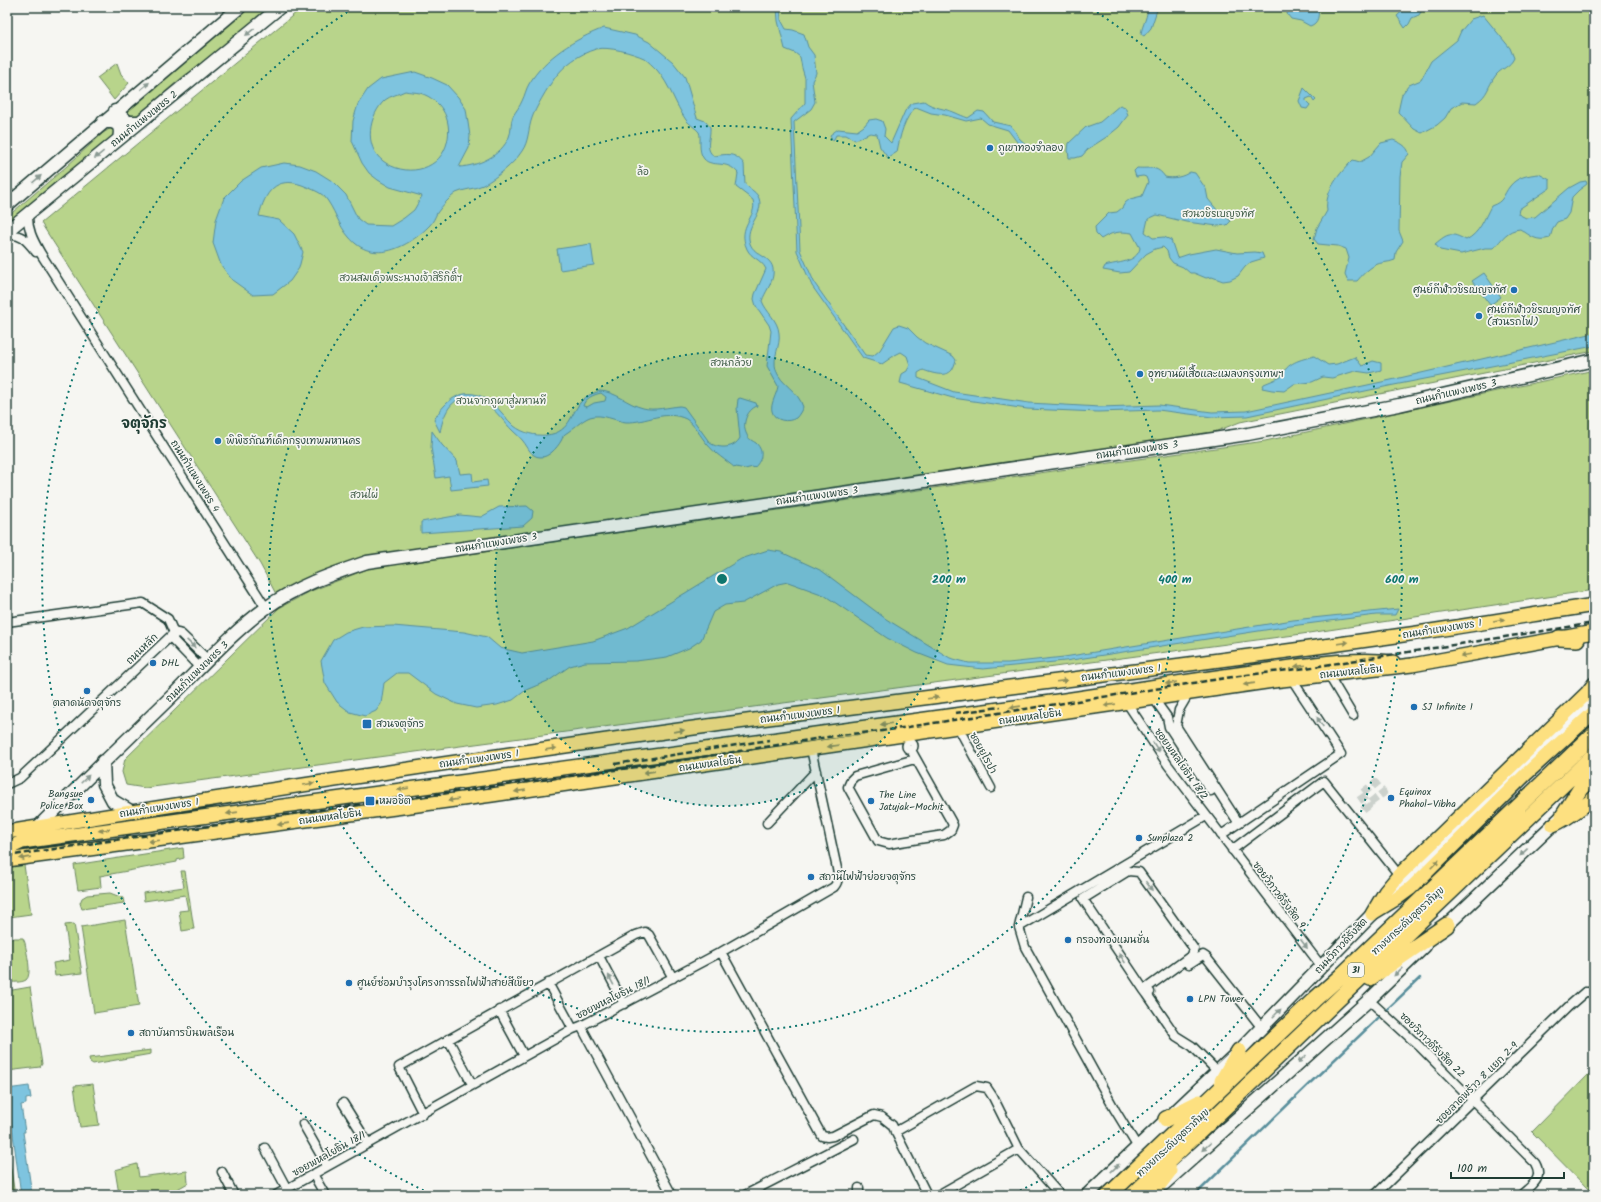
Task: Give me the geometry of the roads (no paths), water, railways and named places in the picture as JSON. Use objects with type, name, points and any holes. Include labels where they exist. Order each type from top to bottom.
[{"type":"highway","points":[[1559,638],[1577,639]]},
{"type":"highway","points":[[1341,976],[1360,947],[1594,723]]},
{"type":"highway","name":"ถนนวิภาวดีรังสิต","points":[[1109,1195],[1594,734]]},
{"type":"highway","name":"ทางยกระดับอุตราภิมุข","points":[[1117,1195],[1186,1132],[1594,744]]},
{"type":"highway","name":"ทางยกระดับอุตราภิมุข","points":[[1133,1195],[1594,755]]},
{"type":"highway","name":"31","points":[[1136,1195],[1356,988],[1555,796],[1594,762]]},
{"type":"highway","points":[[1558,820],[1580,789],[1594,773]]},
{"type":"highway","points":[[1356,988],[1447,925]]},
{"type":"highway","points":[[1166,1119],[1214,1096],[1239,1050]]},
{"type":"highway","points":[[1151,1195],[1181,1154]]},
{"type":"main road","points":[[7,205],[240,7]]},
{"type":"main road","name":"ถนนกำแพงเพชร 2","points":[[7,231],[280,7]]},
{"type":"main road","points":[[115,112],[128,122],[140,122]]},
{"type":"main road","points":[[103,122],[114,122],[119,126],[121,131],[119,139]]},
{"type":"main road","name":"ถนนกำแพงเพชร 3","points":[[38,827],[103,761],[247,623],[266,608],[316,580],[367,562],[1248,434],[1399,405],[1594,360]]},
{"type":"main road","name":"ถนนกำแพงเพชร 1","points":[[7,832],[317,782],[681,730],[1129,673],[1399,636],[1594,605]]},
{"type":"main road","name":"ถนนพหลโยธิน","points":[[7,860],[492,795],[811,749],[909,743],[958,727],[1291,678],[1412,665],[1594,632]]},
{"type":"main road","points":[[1577,639],[1594,639]]},
{"type":"main road","points":[[1577,639],[1594,642]]},
{"type":"main road","name":"ถนนพหลโยธิน","points":[[22,842],[1052,702],[1226,675],[1339,661],[1377,660],[1412,665]]},
{"type":"main road","points":[[1372,914],[1399,875],[1592,691]]},
{"type":"main road","name":"ถนนวิภาวดีรังสิต","points":[[1087,1195],[1262,1028],[1592,691]]},
{"type":"main road","points":[[1023,718],[1052,702]]},
{"type":"main road","points":[[1372,914],[1411,888],[1526,774],[1594,712]]},
{"type":"main road","points":[[103,761],[104,784],[113,802],[132,812]]},
{"type":"main road","points":[[455,782],[492,795]]},
{"type":"main road","points":[[1151,1195],[1370,1000],[1558,820],[1594,783]]},
{"type":"main road","points":[[1558,820],[1562,821],[1571,816],[1594,798]]},
{"type":"main road","points":[[7,844],[22,842]]},
{"type":"main road","points":[[7,850],[22,842]]},
{"type":"street","name":"ถนนกำแพงเพชร 4","points":[[28,213],[28,222],[31,235],[266,608]]},
{"type":"street","name":"ถนนกำแพงเพชร 4","points":[[7,235],[16,234],[21,236],[55,274]]},
{"type":"street","name":"ถนนหลัก","points":[[7,622],[143,603],[168,619],[174,633],[20,778],[7,784]]},
{"type":"street","points":[[174,633],[173,640],[204,664]]},
{"type":"street","points":[[1328,674],[1353,716]]},
{"type":"street","points":[[1220,835],[1341,754],[1291,678]]},
{"type":"street","points":[[1189,693],[1177,716],[1176,726],[1236,824]]},
{"type":"street","points":[[1154,699],[1167,717],[1169,727],[1236,824]]},
{"type":"street","name":"ซอยพหลโยธิน 18/2","points":[[1126,703],[1168,765],[1220,835]]},
{"type":"street","points":[[1167,717],[1172,720],[1177,716]]},
{"type":"street","name":"ซอยยูโรปา","points":[[958,727],[991,788]]},
{"type":"street","points":[[909,743],[915,759],[953,825],[951,830],[944,835],[889,844],[878,841],[848,787],[849,782],[855,776],[915,759]]},
{"type":"street","name":"ซอยพหลโยธิน 18/1","points":[[276,1195],[423,1114],[472,1084],[573,1029],[673,978],[826,893],[837,883],[838,877],[811,749]]},
{"type":"street","points":[[767,823],[816,771]]},
{"type":"street","points":[[1232,850],[1324,781],[1399,875]]},
{"type":"street","points":[[1019,927],[1206,816]]},
{"type":"street","name":"ซอยวิภาวดีรังสิต 9","points":[[1220,835],[1322,967]]},
{"type":"street","points":[[1145,992],[1192,955],[1194,948],[1139,872],[1128,871],[1083,899],[1145,992],[1176,1036],[1192,1046],[1218,1071]]},
{"type":"street","points":[[1026,897],[1019,927],[1025,947],[1115,1110],[1137,1146]]},
{"type":"street","points":[[423,1114],[398,1067],[636,935],[645,932],[649,935],[673,978]]},
{"type":"street","points":[[721,952],[822,1136],[827,1138],[833,1136],[874,1115],[882,1117],[892,1124],[927,1195]]},
{"type":"street","points":[[1145,992],[1199,956],[1203,955],[1211,962],[1262,1028]]},
{"type":"street","points":[[599,956],[624,1004]]},
{"type":"street","points":[[548,983],[573,1029]]},
{"type":"street","name":"ซอยลาดพร้าว 8 แยก 2-9","points":[[1375,1195],[1473,1101],[1550,1024],[1585,992],[1589,992],[1594,995]]},
{"type":"street","name":"ซอยวิภาวดีรังสิต 22","points":[[1370,1000],[1535,1163],[1539,1175],[1535,1182],[1521,1195]]},
{"type":"street","points":[[499,1010],[524,1056]]},
{"type":"street","points":[[581,1026],[672,1195]]},
{"type":"street","points":[[448,1039],[472,1084]]},
{"type":"street","points":[[895,1132],[976,1086],[987,1088],[1019,1149],[1057,1192]]},
{"type":"street","points":[[343,1103],[368,1143]]},
{"type":"street","points":[[303,1124],[327,1166]]},
{"type":"street","points":[[745,1195],[854,1139]]},
{"type":"street","points":[[265,1148],[287,1189]]},
{"type":"street","points":[[938,1195],[1019,1149]]},
{"type":"street","points":[[222,1172],[234,1195]]},
{"type":"street","points":[[313,1174],[325,1195]]},
{"type":"water","points":[[777,7],[780,7],[781,20],[786,29],[804,34],[808,47],[814,55],[816,73],[812,81],[815,102],[811,109],[794,122],[800,250],[815,284],[865,355],[873,356],[880,350],[894,327],[899,325],[908,328],[925,343],[953,356],[956,360],[953,369],[946,374],[938,374],[923,370],[918,373],[918,378],[954,392],[1029,403],[1100,407],[1159,405],[1212,412],[1246,411],[1391,380],[1594,333],[1594,346],[1389,386],[1247,416],[1212,417],[1158,410],[1098,412],[1027,409],[953,398],[900,383],[902,374],[907,371],[910,365],[907,356],[901,352],[882,364],[863,358],[812,286],[797,251],[791,119],[805,103],[805,78],[800,57],[785,49],[778,21]]},
{"type":"water","points":[[1147,7],[1158,7],[1151,28],[1144,36],[1141,34],[1147,13]]},
{"type":"water","points":[[1289,7],[1318,7],[1317,21],[1310,26],[1301,21],[1291,19],[1287,14]]},
{"type":"water","points":[[1407,7],[1424,7],[1419,15],[1412,18],[1405,28],[1397,16]]},
{"type":"water","points":[[1483,15],[1510,48],[1514,58],[1496,75],[1486,93],[1476,103],[1462,102],[1451,108],[1445,118],[1437,125],[1422,133],[1414,129],[1398,112],[1402,94],[1409,85],[1421,80],[1431,61],[1457,40],[1461,31],[1471,19]]},
{"type":"water","points":[[604,28],[635,35],[649,42],[673,62],[685,77],[697,118],[705,121],[710,127],[709,150],[711,153],[714,156],[727,154],[737,157],[744,164],[745,184],[757,194],[760,202],[760,207],[749,233],[749,239],[754,250],[767,259],[773,268],[771,282],[762,301],[778,328],[779,342],[775,361],[776,370],[782,380],[801,401],[803,407],[793,420],[785,421],[778,419],[772,411],[772,405],[778,386],[767,366],[771,331],[769,325],[756,306],[754,299],[766,269],[751,255],[744,241],[745,228],[753,212],[753,200],[736,187],[738,173],[734,169],[729,166],[707,162],[704,159],[700,148],[699,132],[686,120],[662,76],[657,70],[644,58],[627,52],[607,48],[596,49],[578,57],[567,65],[558,74],[545,92],[532,118],[524,147],[514,161],[483,185],[456,193],[441,208],[430,225],[412,240],[401,246],[380,252],[359,246],[345,232],[324,196],[302,185],[285,183],[273,188],[268,193],[259,216],[279,220],[294,234],[303,252],[299,268],[290,281],[273,294],[253,295],[232,280],[221,265],[213,243],[216,220],[224,198],[241,181],[261,168],[284,163],[300,165],[316,171],[332,181],[346,195],[358,219],[366,225],[391,226],[414,210],[422,196],[390,187],[369,173],[362,163],[352,141],[353,121],[358,104],[368,89],[381,79],[415,72],[447,85],[466,109],[470,136],[469,148],[459,167],[474,165],[495,155],[505,144],[510,135],[513,116],[521,103],[529,84],[543,65],[572,43]],"holes":[[[405,91],[420,93],[435,101],[445,114],[449,129],[446,146],[442,155],[435,162],[419,169],[400,169],[391,166],[377,155],[371,139],[370,130],[372,122],[380,106],[385,100]]]},
{"type":"water","points":[[1304,88],[1316,100],[1314,102],[1311,97],[1306,99],[1310,105],[1307,109],[1302,108],[1299,101]]},
{"type":"water","points":[[924,101],[932,106],[952,111],[968,118],[978,111],[984,112],[993,122],[1011,126],[1019,138],[1031,149],[1028,151],[1020,146],[1008,130],[988,124],[981,118],[966,121],[931,113],[916,107],[908,116],[901,134],[897,152],[888,158],[880,147],[877,134],[870,133],[855,140],[846,135],[836,135],[833,141],[830,135],[838,129],[857,131],[869,120],[876,119],[882,121],[885,129],[884,136],[891,143],[905,111],[912,103]]},
{"type":"water","points":[[1120,105],[1125,107],[1128,115],[1119,127],[1088,149],[1082,156],[1069,158],[1069,143],[1086,127],[1100,122]]},
{"type":"water","points":[[1393,140],[1405,147],[1409,154],[1402,162],[1400,176],[1399,231],[1403,241],[1396,252],[1395,260],[1375,265],[1365,272],[1357,281],[1348,281],[1345,274],[1349,258],[1346,249],[1338,246],[1318,244],[1314,239],[1317,228],[1327,211],[1330,190],[1343,171],[1353,160],[1360,162],[1369,157],[1381,143]]},
{"type":"water","points":[[1137,168],[1156,169],[1168,178],[1175,178],[1190,172],[1195,173],[1206,189],[1208,199],[1218,211],[1231,221],[1227,225],[1218,226],[1186,222],[1157,215],[1148,219],[1145,232],[1153,238],[1164,237],[1171,240],[1177,258],[1216,249],[1237,253],[1262,253],[1264,258],[1251,262],[1238,276],[1230,280],[1223,281],[1212,277],[1206,278],[1190,273],[1183,267],[1173,263],[1169,258],[1167,251],[1163,247],[1146,254],[1129,272],[1120,273],[1103,270],[1105,266],[1126,261],[1135,257],[1140,248],[1132,233],[1116,233],[1101,239],[1096,234],[1095,227],[1109,213],[1117,212],[1130,199],[1142,196],[1148,182],[1146,177],[1136,177],[1134,171]]},
{"type":"water","points":[[1539,174],[1550,180],[1550,188],[1519,209],[1518,214],[1526,218],[1535,217],[1569,188],[1580,182],[1586,181],[1587,184],[1572,197],[1569,213],[1565,219],[1557,222],[1553,228],[1550,238],[1537,239],[1520,229],[1512,231],[1505,236],[1494,248],[1485,248],[1461,254],[1440,250],[1435,244],[1450,235],[1466,240],[1471,237],[1478,230],[1491,206],[1501,200],[1516,180]]},
{"type":"water","points":[[591,244],[594,265],[560,270],[557,249]]},
{"type":"water","points":[[1484,273],[1501,297],[1490,305],[1472,281]]},
{"type":"water","points":[[1314,356],[1328,365],[1337,364],[1355,357],[1362,366],[1373,361],[1381,363],[1381,370],[1369,373],[1355,371],[1332,378],[1323,377],[1312,382],[1294,384],[1284,391],[1262,388],[1264,384],[1281,377],[1287,368],[1294,362]]},
{"type":"water","points":[[600,391],[612,394],[647,409],[680,406],[684,407],[710,443],[722,447],[734,444],[740,438],[737,408],[738,399],[740,398],[756,403],[757,406],[750,411],[746,418],[745,431],[751,440],[759,446],[761,456],[759,462],[754,468],[735,468],[710,448],[689,421],[678,416],[671,415],[633,422],[626,422],[599,416],[590,417],[564,435],[555,449],[543,457],[537,457],[532,454],[522,440],[497,413],[486,403],[479,400],[465,398],[454,402],[447,410],[440,432],[434,420],[451,399],[466,394],[474,394],[491,402],[514,426],[521,430],[529,434],[546,435],[561,430],[570,420],[581,402],[588,396]],"holes":[[[601,393],[606,397],[605,401],[594,403],[587,407],[583,406],[587,399],[595,395]]]},
{"type":"water","points":[[432,431],[442,445],[457,461],[460,474],[472,473],[473,482],[487,480],[488,486],[451,490],[449,476],[436,478],[431,447]]},
{"type":"water","points":[[527,506],[533,511],[532,518],[523,526],[421,533],[421,522],[460,515],[481,517],[499,507]]},
{"type":"water","points":[[768,550],[781,552],[822,571],[886,619],[950,658],[969,663],[1008,663],[1064,657],[1293,620],[1398,609],[1395,615],[1376,615],[1291,626],[1065,661],[983,669],[948,665],[917,653],[887,638],[824,595],[788,582],[778,584],[743,603],[725,605],[713,612],[701,640],[689,648],[667,657],[636,661],[585,662],[570,666],[550,680],[526,690],[513,700],[497,705],[476,708],[457,704],[436,694],[408,673],[397,673],[384,683],[381,704],[376,711],[365,716],[350,712],[337,702],[325,683],[321,661],[333,640],[346,632],[363,627],[393,626],[464,632],[487,637],[500,648],[522,653],[593,641],[628,628],[741,559]]},
{"type":"water","points":[[29,1086],[31,1098],[26,1099],[26,1104],[21,1105],[25,1132],[23,1132],[32,1195],[21,1195],[7,1089]]},
{"type":"waterway","points":[[1195,1195],[1420,978]]},
{"type":"tunnel","points":[[1363,810],[1368,806],[1367,805],[1360,795],[1375,783],[1383,793],[1367,805]]},
{"type":"railway","points":[[7,856],[292,814],[652,765],[840,735],[882,731],[1239,676],[1306,668],[1594,623]]},
{"type":"railway","points":[[955,713],[1001,707]]},
{"type":"railway","points":[[615,764],[769,740]]},
{"type":"place","name":"ภูเขาทองจำลอง","points":[[990,148]]},
{"type":"place","name":"ศูนย์กีฬาวชิรเบญจทัศ","points":[[1514,290]]},
{"type":"place","name":"ศูนย์กีฬาวชิรเบญจทัศ (สวนรถไฟ)","points":[[1479,316]]},
{"type":"place","name":"อุทยานผีเสื้อและแมลงกรุงเทพฯ","points":[[1140,374]]},
{"type":"place","name":"พิพิธภัณฑ์เด็กกรุงเทพมหานคร","points":[[218,441]]},
{"type":"place","name":"DHL","points":[[153,663]]},
{"type":"place","name":"ตลาดนัดจตุจักร","points":[[87,691]]},
{"type":"place","name":"SJ Infinite 1","points":[[1414,707]]},
{"type":"place","name":"สวนจตุจักร","points":[[367,724]]},
{"type":"place","name":"Equinox Phahol–Vibha","points":[[1391,798]]},
{"type":"place","name":"Bangsue Police Box","points":[[91,800]]},
{"type":"place","name":"หมอชิต","points":[[370,801]]},
{"type":"place","name":"The Line Jatujak–Mochit","points":[[871,801]]},
{"type":"place","name":"Sunplaza 2","points":[[1139,838]]},
{"type":"place","name":"สถานีไฟฟ้าย่อยจตุจักร","points":[[811,877]]},
{"type":"place","name":"กรองทองแมนชั่น","points":[[1068,940]]},
{"type":"place","name":"ศูนย์ซ่อมบำรุงโครงการรถไฟฟ้าสายสีเขียว","points":[[349,983]]},
{"type":"place","name":"LPN Tower","points":[[1190,999]]},
{"type":"place","name":"สถาบันการบินพลเรือน","points":[[131,1033]]},
{"type":"district","name":"จตุจักร","points":[[144,424]]},
{"type":"park label","name":"ล้อ","points":[[643,172]]},
{"type":"park label","name":"สวนวชิรเบญจทัศ","points":[[1218,214]]},
{"type":"park label","name":"สวนสมเด็จพระนางเจ้าสิริกิติ์ฯ","points":[[401,278]]},
{"type":"park label","name":"สวนกล้วย","points":[[731,363]]},
{"type":"park label","name":"สวนจากภูผาสู่มหานที","points":[[501,401]]},
{"type":"park label","name":"สวนไผ่","points":[[364,495]]}]
